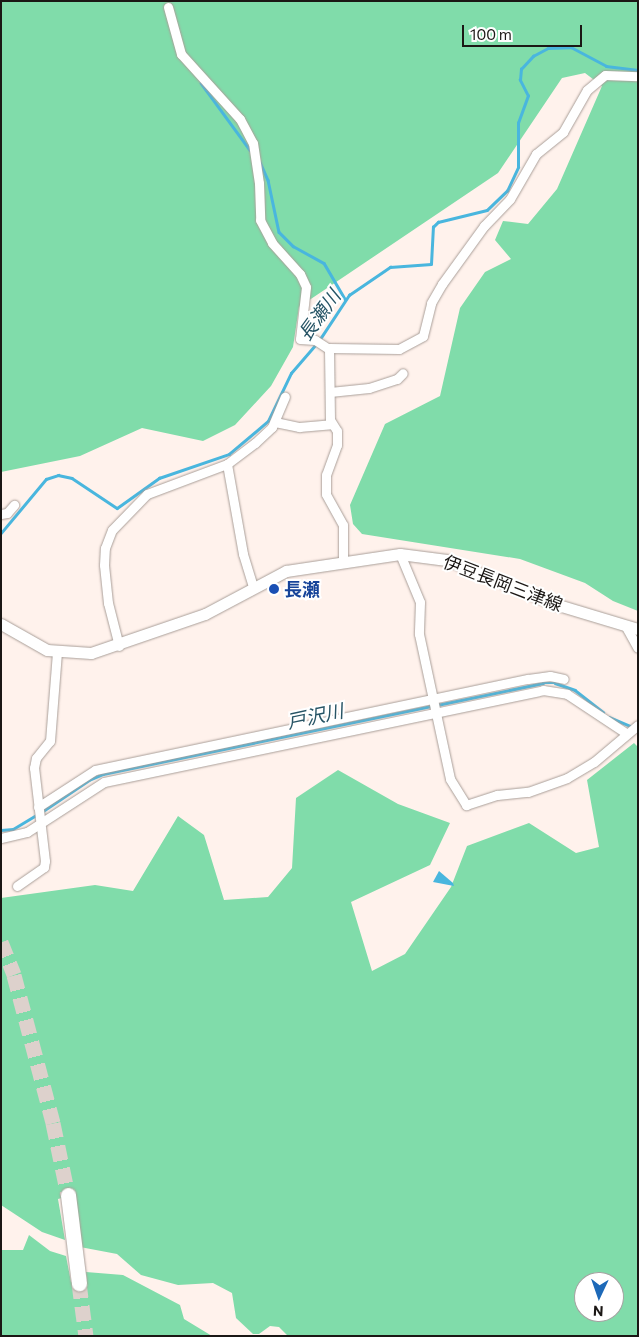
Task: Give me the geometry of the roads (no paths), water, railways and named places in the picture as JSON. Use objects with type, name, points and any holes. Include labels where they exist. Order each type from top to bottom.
[{"type":"highway","points":[[66,1195],[78,1284]]},
{"type":"main road","name":"伊豆長岡三津線","points":[[1,624],[38,645],[57,652],[91,653],[119,646],[205,614],[253,587],[298,567],[400,554],[447,560],[555,604],[638,629]]},
{"type":"street","points":[[168,7],[181,54],[240,118],[253,143],[260,182],[260,220],[272,243],[304,281],[306,294],[299,336],[302,341],[318,342],[329,349],[399,349],[423,336],[432,303],[442,284],[484,226],[510,199],[536,154],[563,132],[587,90],[605,75],[638,76]]},
{"type":"street","points":[[329,349],[331,424],[337,432],[338,445],[326,474],[326,494],[343,525],[343,560]]},
{"type":"street","points":[[330,392],[369,388],[397,379],[403,373]]},
{"type":"street","points":[[119,646],[108,603],[104,565],[105,548],[112,530],[147,494],[227,464],[255,443],[275,422],[285,397]]},
{"type":"street","points":[[275,422],[299,427],[331,424]]},
{"type":"street","points":[[227,464],[243,554],[253,587]]},
{"type":"street","points":[[1,514],[7,513],[14,505]]},
{"type":"street","points":[[400,554],[420,602],[419,634],[450,779],[466,805],[498,795],[528,792],[567,778],[594,762],[626,733],[638,725]]},
{"type":"street","points":[[624,625],[638,648]]},
{"type":"street","points":[[17,886],[44,867],[35,762],[50,741],[57,652]]},
{"type":"street","points":[[1,838],[14,838],[104,782],[434,706],[542,677],[564,679]]},
{"type":"street","points":[[39,808],[95,770],[434,706],[554,690],[574,698],[626,733]]},
{"type":"water","points":[[439,871],[453,883],[454,886],[433,882]]},
{"type":"waterway","name":"長瀬川","points":[[320,339],[349,295],[390,267],[431,264],[433,227],[438,222],[487,210],[507,191],[518,167],[518,123],[528,96],[520,80],[521,69],[533,56],[548,48],[571,47],[606,66],[638,70]]},
{"type":"waterway","points":[[201,83],[250,150]]},
{"type":"waterway","points":[[260,162],[268,180],[279,232],[293,246],[324,263],[345,299]]},
{"type":"waterway","name":"長瀬川","points":[[1,533],[46,479],[58,475],[72,478],[117,508],[159,478],[229,454],[268,421],[291,373],[316,344]]},
{"type":"waterway","name":"戸沢川","points":[[437,705],[543,683],[555,683],[575,690],[603,712]]},
{"type":"waterway","name":"戸沢川","points":[[43,811],[89,780],[103,774],[432,706]]},
{"type":"waterway","name":"戸沢川","points":[[609,717],[632,727]]},
{"type":"waterway","name":"戸沢川","points":[[1,830],[13,829],[38,814]]},
{"type":"tunnel","points":[[1,942],[14,975],[53,1123],[68,1195]]},
{"type":"tunnel","points":[[79,1283],[86,1336]]},
{"type":"place","name":"長瀬","points":[[274,589]]}]
